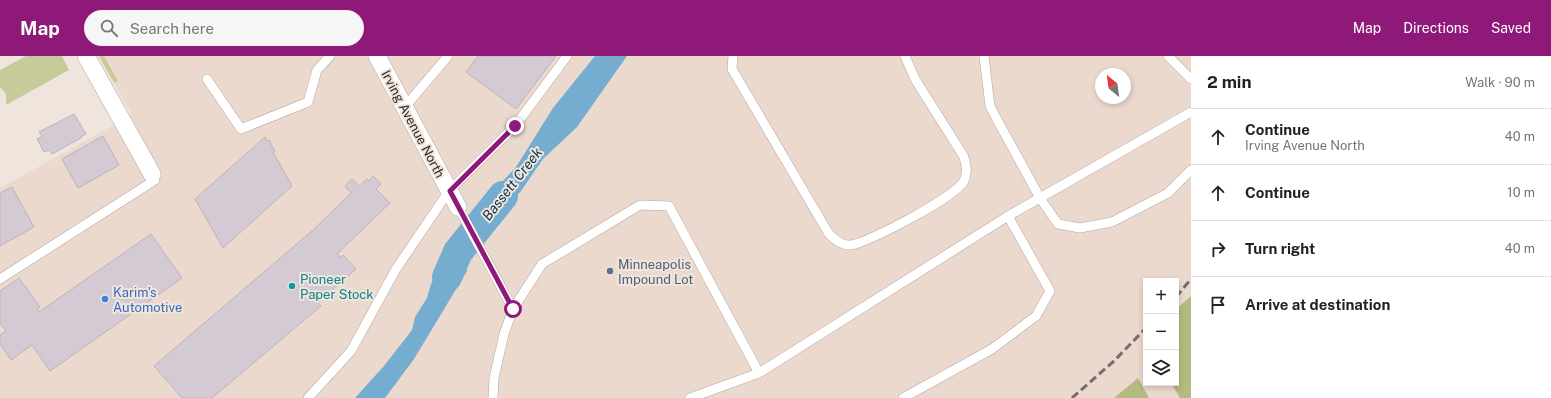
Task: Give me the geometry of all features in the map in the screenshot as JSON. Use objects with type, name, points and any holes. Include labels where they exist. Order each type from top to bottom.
[{"type":"street","points":[[86,56],[152,174]]},
{"type":"street","name":"Irving Avenue North","points":[[377,56],[460,211]]},
{"type":"lane","points":[[207,79],[241,129],[308,102],[317,70],[330,56]]},
{"type":"lane","points":[[404,108],[448,56]]},
{"type":"lane","points":[[308,398],[351,350],[396,269],[450,191],[515,126],[566,56]]},
{"type":"lane","points":[[733,56],[732,69],[830,234],[838,242],[849,245],[862,242],[931,207],[955,192],[965,181],[967,168],[964,157],[915,79],[905,56]]},
{"type":"lane","points":[[984,56],[992,110],[1040,198],[1058,224],[1080,228],[1112,222],[1168,193],[1191,170]]},
{"type":"lane","points":[[1168,56],[1191,79]]},
{"type":"lane","points":[[690,398],[759,373],[1008,216],[1191,112]]},
{"type":"lane","points":[[0,279],[155,180],[152,174]]},
{"type":"lane","points":[[493,398],[494,378],[504,334],[513,309],[542,264],[640,205],[669,206],[759,373]]},
{"type":"lane","points":[[460,211],[513,309]]},
{"type":"lane","points":[[903,398],[992,349],[1036,316],[1050,291],[1008,216]]},
{"type":"shaded area","points":[[99,56],[1191,56],[1191,398],[1149,398],[1138,378],[1114,398],[0,398],[0,188],[132,115]]},
{"type":"green space","points":[[26,56],[62,56],[69,70],[6,105],[6,94],[0,87],[0,70]]},
{"type":"green space","points":[[99,56],[104,56],[118,81],[114,83]]},
{"type":"green space","points":[[1191,296],[1191,398],[1180,398],[1173,386],[1179,386],[1179,306]]},
{"type":"green space","points":[[1138,378],[1149,398],[1114,398]]},
{"type":"water","points":[[595,56],[627,56],[577,127],[543,159],[521,191],[480,233],[472,218],[488,197],[516,167],[553,108]]},
{"type":"water","points":[[463,234],[472,250],[465,263],[467,271],[414,359],[385,398],[355,398],[384,366],[412,330],[415,317],[427,298],[431,284],[445,257]]},
{"type":"building","points":[[478,56],[556,56],[516,109],[466,72]]},
{"type":"building","points":[[74,114],[86,134],[52,154],[49,150],[44,152],[37,139],[42,136],[39,132]]},
{"type":"building","points":[[103,136],[119,165],[78,188],[62,159]]},
{"type":"building","points":[[265,137],[267,141],[269,140],[275,151],[273,152],[292,186],[223,248],[195,199]]},
{"type":"building","name":"Pioneer Paper Stock","points":[[373,176],[381,184],[376,189],[390,203],[337,254],[341,257],[343,255],[356,269],[318,303],[321,306],[212,398],[182,398],[154,366],[313,230],[351,193],[345,186],[352,179],[359,186],[367,179],[369,181]]},
{"type":"building","points":[[12,187],[34,227],[0,246],[0,193]]},
{"type":"building","name":"Karim's Automotive","points":[[151,234],[182,278],[50,371],[32,345],[11,360],[0,344],[0,335],[6,331],[0,323],[0,291],[19,278],[40,307],[37,309],[39,312]]},
{"type":"waterway","name":"Bassett Creek","points":[[447,277],[458,252],[503,196]]},
{"type":"railway","points":[[1179,293],[1191,279]]},
{"type":"railway","points":[[1072,398],[1114,361],[1143,331]]},
{"type":"place","name":"Minneapolis Impound Lot","points":[[610,271]]},
{"type":"place","name":"Pioneer Paper Stock","points":[[292,286]]},
{"type":"place","name":"Karim's Automotive","points":[[105,299]]},
{"type":"route","points":[[513,309],[450,191],[515,126]]}]
